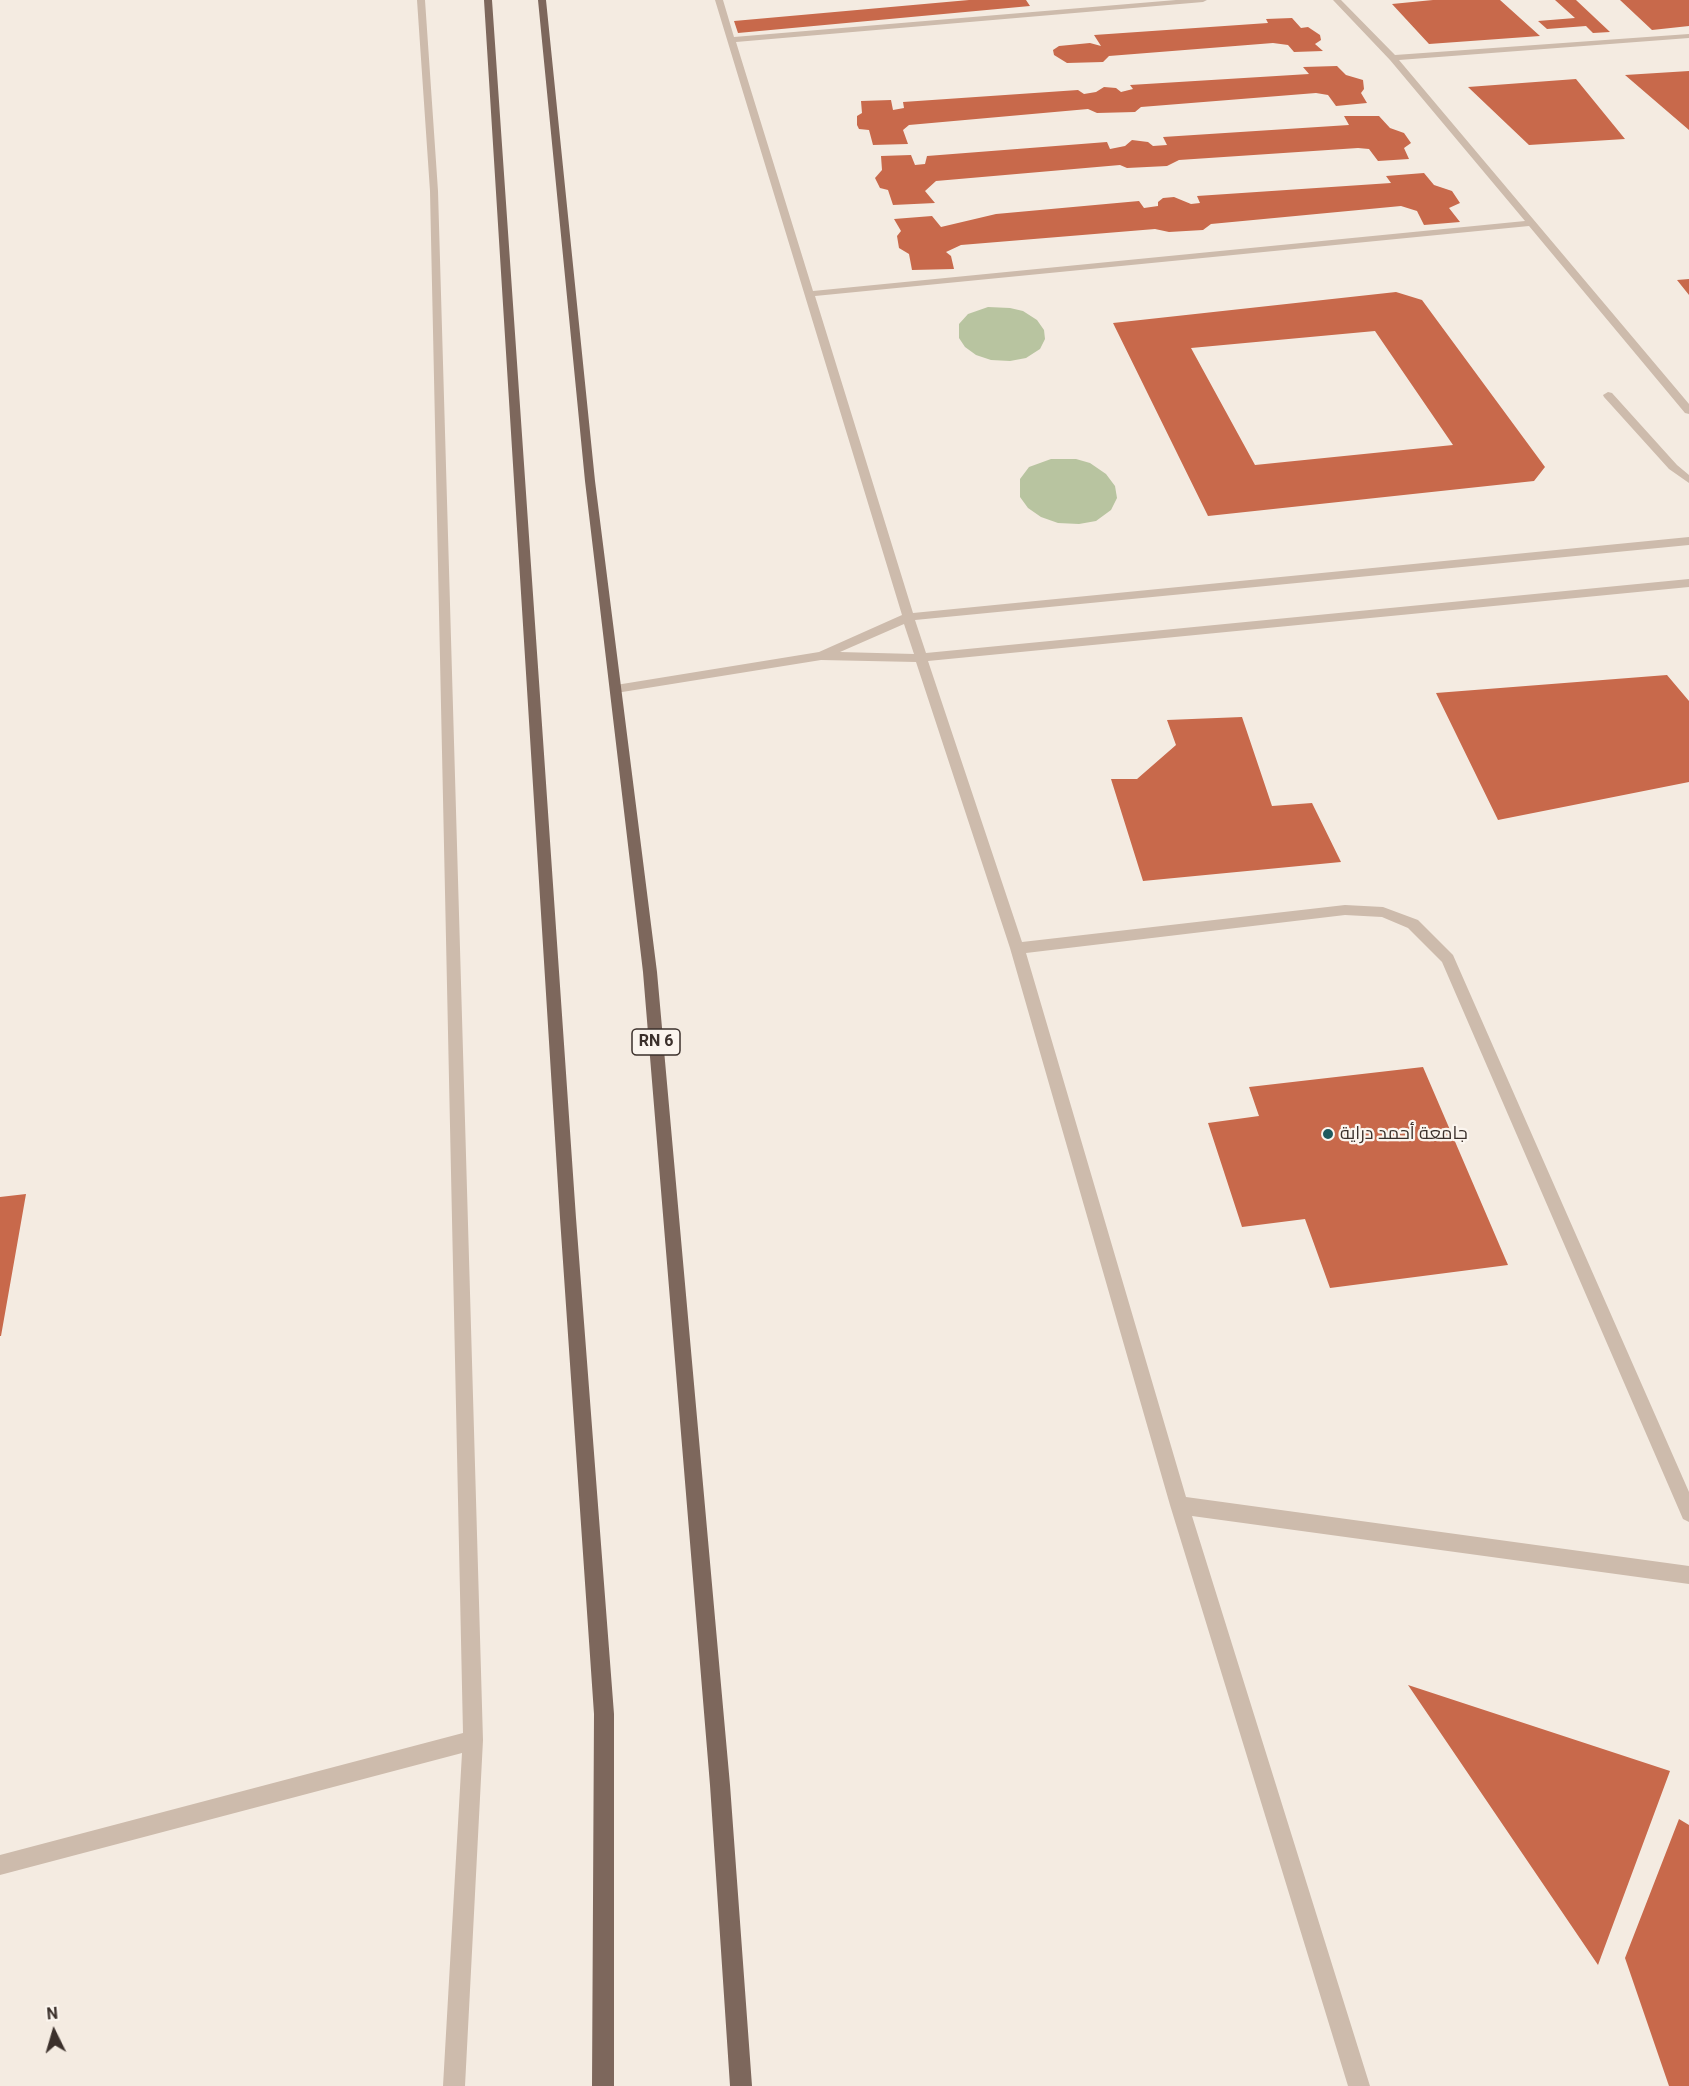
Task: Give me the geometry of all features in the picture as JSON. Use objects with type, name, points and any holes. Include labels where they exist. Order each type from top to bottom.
[{"type":"main road","points":[[488,0],[568,1218],[604,1714],[603,2086]]},
{"type":"main road","name":"RN 6","points":[[542,0],[590,481],[650,972],[720,1785],[741,2086]]},
{"type":"lane","points":[[421,0],[434,191],[473,1740],[454,2086]]},
{"type":"lane","points":[[719,0],[921,658],[1017,948],[1179,1504],[1359,2086]]},
{"type":"lane","points":[[731,40],[1203,0]]},
{"type":"lane","points":[[1336,0],[1393,58],[1689,411]]},
{"type":"lane","points":[[1393,58],[1689,36]]},
{"type":"lane","points":[[809,294],[1530,223]]},
{"type":"lane","points":[[1608,395],[1673,467],[1689,480]]},
{"type":"lane","points":[[821,656],[909,617],[1689,541]]},
{"type":"lane","points":[[616,689],[821,656],[921,658],[1689,583]]},
{"type":"lane","points":[[1017,948],[1345,910],[1383,912],[1413,924],[1448,959],[1689,1513]]},
{"type":"lane","points":[[1179,1504],[1689,1575]]},
{"type":"lane","points":[[0,1864],[473,1740]]},
{"type":"green space","points":[[988,307],[1023,311],[1037,320],[1044,330],[1045,339],[1040,349],[1026,358],[1010,361],[991,360],[976,355],[965,347],[959,338],[959,324],[968,314]]},
{"type":"green space","points":[[1051,459],[1076,459],[1090,463],[1106,474],[1115,486],[1117,498],[1111,510],[1096,521],[1079,524],[1058,523],[1041,517],[1028,508],[1020,497],[1020,479],[1029,467]]},
{"type":"building","points":[[969,0],[1026,0],[1030,6],[738,33],[734,21]]},
{"type":"building","points":[[1433,0],[1500,0],[1540,36],[1429,44],[1392,4]]},
{"type":"building","points":[[1555,0],[1576,0],[1610,32],[1593,33],[1586,26],[1547,29],[1538,21],[1575,18]]},
{"type":"building","points":[[1620,0],[1689,0],[1689,26],[1652,30]]},
{"type":"building","points":[[1292,18],[1301,28],[1308,27],[1320,35],[1321,40],[1315,44],[1323,51],[1294,52],[1288,45],[1273,43],[1109,56],[1103,62],[1067,63],[1054,55],[1053,50],[1059,46],[1090,43],[1101,46],[1094,35],[1268,23],[1266,19]]},
{"type":"building","points":[[1337,66],[1346,75],[1363,80],[1364,89],[1361,93],[1367,103],[1336,106],[1328,95],[1316,93],[1141,107],[1135,112],[1097,113],[1088,109],[909,125],[903,130],[908,144],[873,145],[869,130],[859,129],[857,125],[857,116],[862,113],[861,101],[891,100],[893,110],[904,108],[903,102],[1078,90],[1084,94],[1096,92],[1104,87],[1116,88],[1121,92],[1133,89],[1130,85],[1309,74],[1303,67]]},
{"type":"building","points":[[1689,71],[1689,130],[1625,75]]},
{"type":"building","points":[[1576,79],[1625,139],[1529,145],[1468,87]]},
{"type":"building","points":[[1344,116],[1379,116],[1390,128],[1404,133],[1411,143],[1404,148],[1409,159],[1378,161],[1369,149],[1358,148],[1179,160],[1167,166],[1127,168],[1120,165],[936,181],[925,191],[935,203],[893,205],[888,190],[880,188],[875,178],[882,170],[881,156],[911,155],[915,165],[925,164],[927,156],[1107,142],[1110,149],[1125,146],[1132,140],[1148,142],[1153,146],[1167,145],[1163,137],[1349,125]]},
{"type":"building","points":[[1424,173],[1434,185],[1452,191],[1460,203],[1449,208],[1460,222],[1424,225],[1417,211],[1401,206],[1211,224],[1203,230],[1169,232],[1155,229],[961,245],[946,252],[951,256],[954,269],[912,270],[909,254],[899,248],[897,236],[901,231],[894,219],[932,216],[941,227],[996,214],[1139,201],[1144,208],[1158,206],[1158,202],[1163,198],[1174,197],[1191,204],[1200,203],[1197,196],[1391,183],[1386,176]]},
{"type":"building","points":[[1689,279],[1689,295],[1677,280]]},
{"type":"building","points":[[1396,292],[1422,300],[1545,467],[1534,481],[1208,516],[1113,323]],"holes":[[[1375,331],[1453,445],[1255,465],[1191,348]]]},
{"type":"building","points":[[1667,675],[1689,701],[1689,782],[1498,820],[1436,693]]},
{"type":"building","points":[[1242,717],[1272,806],[1312,803],[1341,862],[1143,881],[1111,779],[1137,779],[1176,745],[1167,720]]},
{"type":"building","points":[[1423,1067],[1508,1265],[1330,1288],[1305,1219],[1242,1227],[1208,1123],[1259,1116],[1249,1087]]},
{"type":"building","points":[[26,1194],[1,1336],[0,1336],[0,1197]]},
{"type":"building","points":[[1408,1685],[1670,1771],[1598,1965]]},
{"type":"building","points":[[1679,1819],[1689,1825],[1689,2086],[1669,2086],[1625,1958]]},
{"type":"place","name":"جامعة أحمد دراية","points":[[1328,1134]]}]
